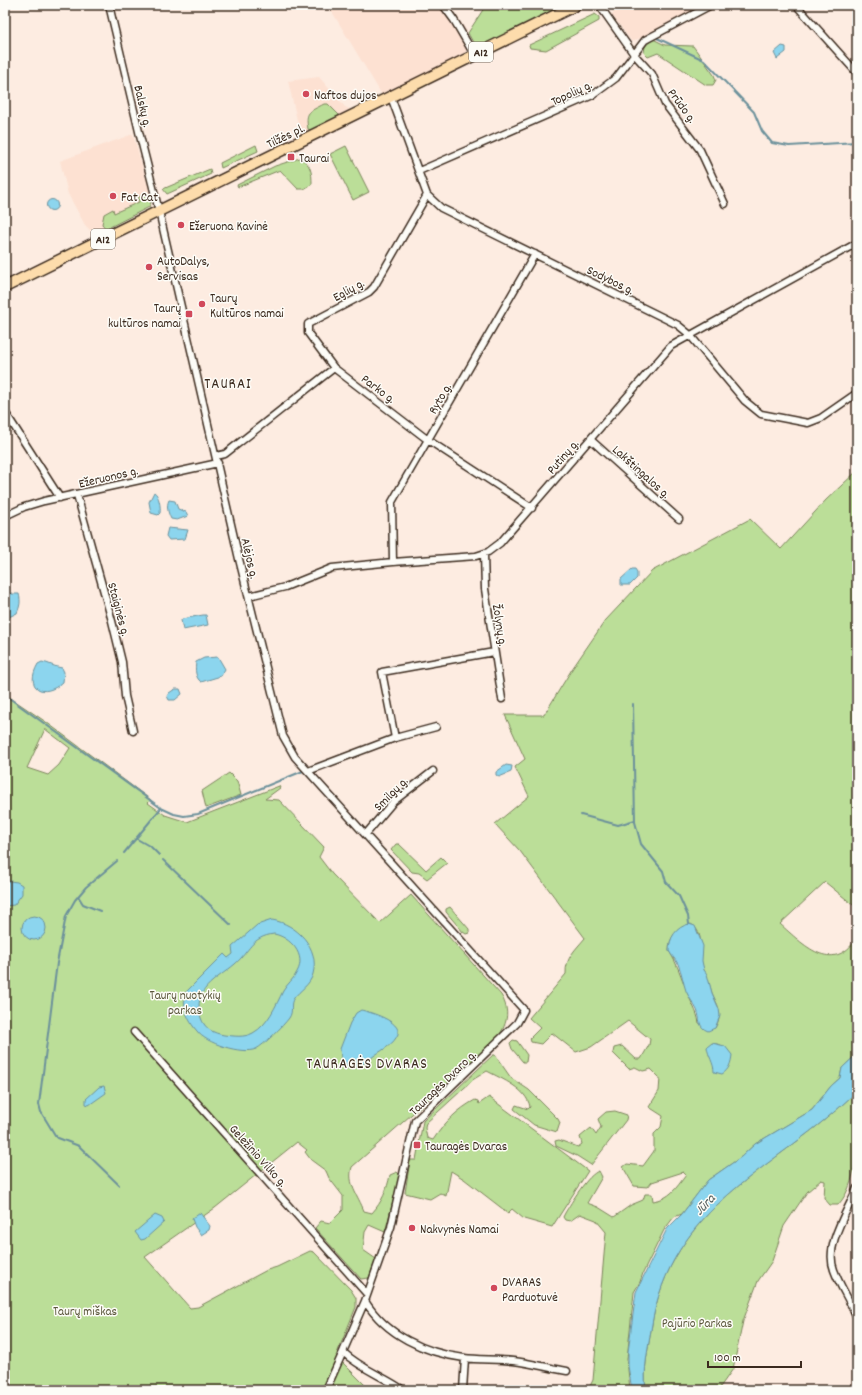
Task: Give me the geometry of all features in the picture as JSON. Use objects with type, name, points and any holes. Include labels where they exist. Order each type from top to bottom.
[{"type":"highway","name":"Tilžės pl.","points":[[5,287],[576,5]]},
{"type":"street","name":"Balskų g.","points":[[109,5],[140,140],[159,211]]},
{"type":"street","points":[[443,5],[454,20],[475,56]]},
{"type":"street","name":"Prūdo g.","points":[[599,5],[633,53],[652,74],[665,104],[700,150],[725,204]]},
{"type":"street","name":"Topolių g.","points":[[419,171],[593,95],[616,78],[644,40],[711,5]]},
{"type":"street","points":[[796,5],[857,73]]},
{"type":"street","name":"Sodybos g.","points":[[391,96],[427,195],[441,208],[678,325],[689,334],[745,401],[761,414],[808,423],[821,418],[857,393]]},
{"type":"street","name":"Eglių g.","points":[[334,368],[308,333],[308,324],[369,292],[374,287],[427,195]]},
{"type":"street","name":"Alėjos g.","points":[[159,211],[283,736],[290,750],[308,771]]},
{"type":"street","name":"Putinų g.","points":[[249,596],[285,587],[332,568],[476,556],[484,554],[500,543],[532,508],[664,353],[676,342],[857,243]]},
{"type":"street","name":"Ryto g.","points":[[393,562],[392,502],[535,254]]},
{"type":"street","points":[[216,456],[225,454],[334,368]]},
{"type":"street","name":"Parko g.","points":[[334,368],[428,440],[532,508]]},
{"type":"street","points":[[5,412],[60,498]]},
{"type":"street","name":"Lakštingalos g.","points":[[591,440],[679,519]]},
{"type":"street","name":"Ežeruonos g.","points":[[5,516],[35,503],[218,463]]},
{"type":"street","name":"Staiginės g.","points":[[77,495],[122,662],[125,696],[134,731]]},
{"type":"street","name":"Žolynų g.","points":[[484,554],[485,589],[502,699]]},
{"type":"street","points":[[395,738],[382,672],[494,652]]},
{"type":"street","points":[[308,771],[395,738],[436,727]]},
{"type":"street","name":"Tauragės Dvaro g.","points":[[308,771],[524,1010],[518,1023],[414,1121],[391,1227],[365,1300],[326,1390]]},
{"type":"street","name":"Smilgų g.","points":[[366,834],[393,802],[432,771]]},
{"type":"street","name":"Geležinio Vilko g.","points":[[134,1032],[367,1294]]},
{"type":"street","points":[[857,1188],[855,1200],[834,1242],[831,1258],[834,1271],[857,1318]]},
{"type":"street","points":[[365,1300],[377,1318],[405,1339],[433,1351],[465,1358],[513,1361],[567,1371]]},
{"type":"street","points":[[343,1352],[358,1365],[388,1380],[403,1390]]},
{"type":"street","points":[[463,1390],[465,1358]]},
{"type":"shaded area","points":[[328,5],[449,5],[468,33],[466,51],[463,55],[382,95]]},
{"type":"shaded area","points":[[630,5],[704,5],[632,42],[611,14]]},
{"type":"shaded area","points":[[319,77],[345,107],[350,109],[340,116],[335,110],[324,104],[309,112],[306,117],[308,129],[311,130],[301,137],[288,81]]},
{"type":"shaded area","points":[[133,134],[152,200],[149,197],[138,198],[139,202],[114,213],[112,209],[104,214],[102,224],[106,229],[94,234],[85,225],[68,194],[60,161]]},
{"type":"green space","points":[[486,5],[567,5],[483,46],[477,45],[468,33]]},
{"type":"green space","points":[[595,14],[599,17],[599,21],[546,50],[530,48],[529,45]]},
{"type":"green space","points":[[653,39],[665,45],[693,46],[714,75],[716,80],[713,85],[706,85],[658,53],[648,57],[644,53],[645,46]]},
{"type":"green space","points":[[324,104],[328,104],[340,116],[311,130],[308,129],[307,119],[309,113]]},
{"type":"green space","points":[[256,145],[258,151],[221,168],[220,163]]},
{"type":"green space","points":[[346,146],[369,192],[353,200],[330,154]]},
{"type":"green space","points":[[300,158],[309,166],[312,176],[312,184],[304,189],[298,189],[280,170],[238,187],[237,185],[275,166]]},
{"type":"green space","points":[[210,169],[211,174],[167,194],[163,189]]},
{"type":"green space","points":[[143,195],[147,195],[152,200],[149,207],[106,229],[102,224],[104,214],[113,209],[114,213],[139,202],[138,198]]},
{"type":"green space","points":[[857,471],[857,908],[825,882],[780,924],[808,947],[818,953],[828,956],[838,955],[847,949],[857,938],[857,1054],[842,1068],[840,1078],[831,1086],[812,1110],[755,1144],[741,1157],[708,1180],[682,1214],[674,1217],[664,1230],[634,1292],[627,1359],[630,1390],[588,1390],[593,1380],[606,1232],[596,1220],[580,1214],[570,1221],[565,1220],[563,1217],[575,1196],[585,1183],[590,1177],[599,1171],[602,1177],[587,1203],[598,1207],[614,1217],[631,1205],[643,1200],[645,1194],[652,1194],[653,1201],[664,1198],[672,1192],[686,1175],[683,1172],[652,1182],[648,1187],[634,1186],[623,1167],[627,1164],[643,1166],[654,1151],[654,1134],[661,1127],[663,1116],[649,1107],[659,1091],[660,1078],[651,1069],[643,1071],[635,1067],[629,1069],[613,1053],[614,1048],[622,1046],[636,1059],[641,1059],[649,1045],[650,1039],[628,1021],[591,1047],[576,1052],[552,1033],[541,1044],[531,1042],[530,1038],[540,1028],[529,1018],[566,974],[569,958],[585,938],[520,851],[495,824],[529,796],[515,767],[525,759],[505,715],[544,715],[572,669],[605,621],[652,571],[750,519],[781,549],[826,500]],"holes":[[[691,924],[699,933],[702,964],[720,1013],[715,1028],[699,1023],[697,1014],[677,966],[669,951],[669,945],[672,937],[682,928]],[[712,1043],[721,1045],[714,1065],[709,1054]]]},
{"type":"green space","name":"Taurų nuotykių parkas","points":[[5,694],[46,722],[151,800],[148,803],[165,815],[187,822],[279,786],[280,788],[265,799],[279,800],[324,847],[319,857],[332,874],[380,923],[411,895],[501,995],[507,1013],[503,1029],[496,1040],[352,1167],[351,1179],[354,1189],[364,1211],[372,1213],[384,1196],[390,1175],[397,1172],[400,1175],[385,1232],[369,1225],[365,1232],[363,1250],[376,1259],[369,1278],[361,1279],[315,1228],[321,1221],[330,1223],[343,1210],[343,1196],[329,1178],[326,1171],[311,1160],[305,1152],[307,1150],[297,1142],[215,1208],[145,1257],[190,1308],[198,1307],[267,1270],[277,1267],[310,1251],[314,1252],[351,1290],[356,1298],[356,1307],[336,1356],[370,1390],[5,1390]],"holes":[[[45,729],[70,748],[59,765],[48,775],[27,768]]]},
{"type":"green space","points":[[229,773],[237,781],[241,795],[206,808],[202,791]]},
{"type":"green space","points":[[396,844],[399,844],[426,870],[441,857],[447,863],[427,879],[419,873],[412,872],[391,850]]},
{"type":"green space","points":[[450,907],[469,929],[469,933],[466,934],[463,932],[446,912],[446,909]]},
{"type":"green space","points":[[513,1040],[517,1041],[527,1055],[526,1062],[523,1062],[512,1049],[510,1043]]},
{"type":"green space","points":[[493,1055],[495,1055],[511,1078],[529,1090],[558,1119],[560,1123],[557,1132],[534,1125],[514,1109],[516,1105],[528,1109],[530,1107],[524,1095],[513,1085],[487,1071],[474,1079],[426,1123],[425,1128],[427,1138],[433,1140],[452,1117],[475,1100],[478,1101],[479,1104],[489,1097],[588,1171],[552,1227],[524,1219],[512,1209],[508,1213],[464,1179],[451,1171],[446,1196],[440,1193],[430,1199],[405,1193],[410,1160],[416,1160],[423,1121]]},
{"type":"green space","name":"Pajūrio Parkas","points":[[857,1091],[855,1167],[846,1194],[838,1205],[830,1205],[824,1198],[825,1181],[821,1180],[807,1192],[784,1226],[772,1261],[758,1281],[743,1321],[733,1369],[718,1390],[646,1390],[645,1368],[651,1330],[662,1286],[680,1250],[703,1219],[731,1192],[826,1119]]},
{"type":"green space","points":[[615,1111],[627,1115],[626,1120],[591,1165],[577,1156],[556,1146],[555,1141],[559,1140],[578,1147],[582,1144],[580,1137],[591,1128],[596,1135],[601,1127],[598,1119],[606,1112]]},
{"type":"water","points":[[782,46],[786,47],[786,52],[777,59],[774,53]]},
{"type":"water","points":[[52,199],[56,201],[58,205],[56,209],[52,211],[48,209],[46,205],[48,201]]},
{"type":"water","points":[[154,492],[160,505],[160,513],[158,515],[151,513],[149,502]]},
{"type":"water","points":[[169,500],[175,501],[178,509],[186,512],[188,516],[177,520],[171,519],[168,510]]},
{"type":"water","points":[[168,528],[188,530],[185,539],[169,540],[166,536]]},
{"type":"water","points":[[632,569],[635,569],[637,572],[637,578],[630,585],[621,585],[621,579]]},
{"type":"water","points":[[12,593],[19,594],[19,606],[17,613],[5,619],[5,595]]},
{"type":"water","points":[[206,615],[208,625],[183,630],[182,619]]},
{"type":"water","points":[[218,657],[225,669],[221,676],[201,682],[196,673],[196,662],[204,658]]},
{"type":"water","points":[[42,662],[62,668],[64,672],[63,682],[56,687],[43,691],[34,685],[33,679],[34,672],[38,664]]},
{"type":"water","points":[[175,689],[180,689],[182,694],[175,700],[169,700],[167,696]]},
{"type":"water","points":[[506,765],[512,766],[511,772],[499,777],[496,775],[496,772]]},
{"type":"water","points":[[10,881],[17,882],[22,885],[22,894],[14,905],[5,906],[5,883]]},
{"type":"water","points":[[34,916],[43,919],[46,928],[43,937],[34,940],[25,937],[22,928],[25,919]]},
{"type":"water","points":[[272,920],[290,926],[298,932],[310,947],[313,955],[314,964],[312,978],[293,1000],[289,1018],[264,1044],[256,1049],[250,1050],[224,1047],[215,1044],[201,1035],[191,1023],[186,1013],[184,1002],[186,992],[224,954],[228,958],[233,954],[232,947],[257,925]],"holes":[[[274,934],[286,939],[295,948],[300,959],[300,966],[296,975],[283,991],[267,1020],[253,1033],[246,1036],[224,1035],[210,1030],[203,1022],[199,1008],[200,1000],[207,986],[235,964],[260,938]]]},
{"type":"water","points":[[689,924],[695,926],[703,946],[702,961],[704,970],[707,974],[712,993],[719,1009],[720,1016],[715,1028],[708,1031],[701,1025],[697,1010],[686,991],[678,964],[669,951],[670,942],[674,934],[684,925]]},
{"type":"water","points":[[361,1010],[390,1021],[398,1029],[398,1034],[394,1041],[360,1066],[349,1069],[341,1058],[340,1049],[350,1023],[356,1013]]},
{"type":"water","points":[[712,1043],[725,1046],[732,1055],[729,1066],[722,1074],[714,1072],[707,1047]]},
{"type":"water","name":"Jūra","points":[[857,1054],[857,1091],[826,1119],[731,1192],[703,1219],[680,1250],[662,1286],[651,1330],[645,1368],[646,1390],[632,1390],[628,1366],[628,1352],[636,1292],[667,1229],[682,1214],[708,1180],[741,1157],[755,1144],[812,1110],[831,1086],[840,1078],[842,1068]]},
{"type":"water","points":[[104,1086],[106,1093],[89,1105],[86,1104],[86,1099],[99,1087]]},
{"type":"water","points":[[200,1213],[210,1226],[209,1230],[201,1235],[195,1227],[192,1219]]},
{"type":"water","points":[[155,1215],[162,1218],[164,1222],[145,1239],[141,1240],[135,1232]]},
{"type":"waterway","points":[[657,38],[704,60],[754,112],[762,131],[772,143],[789,146],[857,142]]},
{"type":"waterway","points":[[5,695],[161,808],[174,814],[184,816],[198,814],[303,771]]},
{"type":"waterway","points":[[633,704],[635,822],[641,844],[663,871],[666,882],[679,896],[688,916],[689,924]]},
{"type":"waterway","points":[[124,853],[161,808]]},
{"type":"waterway","points":[[581,815],[618,825],[635,820]]},
{"type":"waterway","points":[[137,839],[151,847],[159,855]]},
{"type":"waterway","points":[[163,860],[231,925]]},
{"type":"waterway","points":[[117,861],[86,887],[75,900],[66,916],[57,963],[39,1104],[41,1112],[55,1135],[58,1138],[79,1146],[119,1185]]},
{"type":"waterway","points":[[78,896],[83,904],[100,911]]},
{"type":"place","name":"Naftos dujos","points":[[306,94]]},
{"type":"place","name":"Taurai","points":[[291,157]]},
{"type":"place","name":"Fat Cat","points":[[113,196]]},
{"type":"place","name":"Ežeruona Kavinė","points":[[181,225]]},
{"type":"place","name":"AutoDalys, Servisas","points":[[149,267]]},
{"type":"place","name":"Taurų Kultūros namai","points":[[202,304]]},
{"type":"place","name":"Taurų kultūros namai","points":[[189,314]]},
{"type":"place","name":"Tauragės Dvaras","points":[[417,1145]]},
{"type":"place","name":"Nakvynės Namai","points":[[412,1228]]},
{"type":"place","name":"DVARAS Parduotuvė","points":[[494,1288]]},
{"type":"district","name":"TAURAI","points":[[228,383]]},
{"type":"district","name":"TAURAGĖS DVARAS","points":[[367,1063]]},
{"type":"park label","name":"Taurų miškas","points":[[85,1310]]}]
